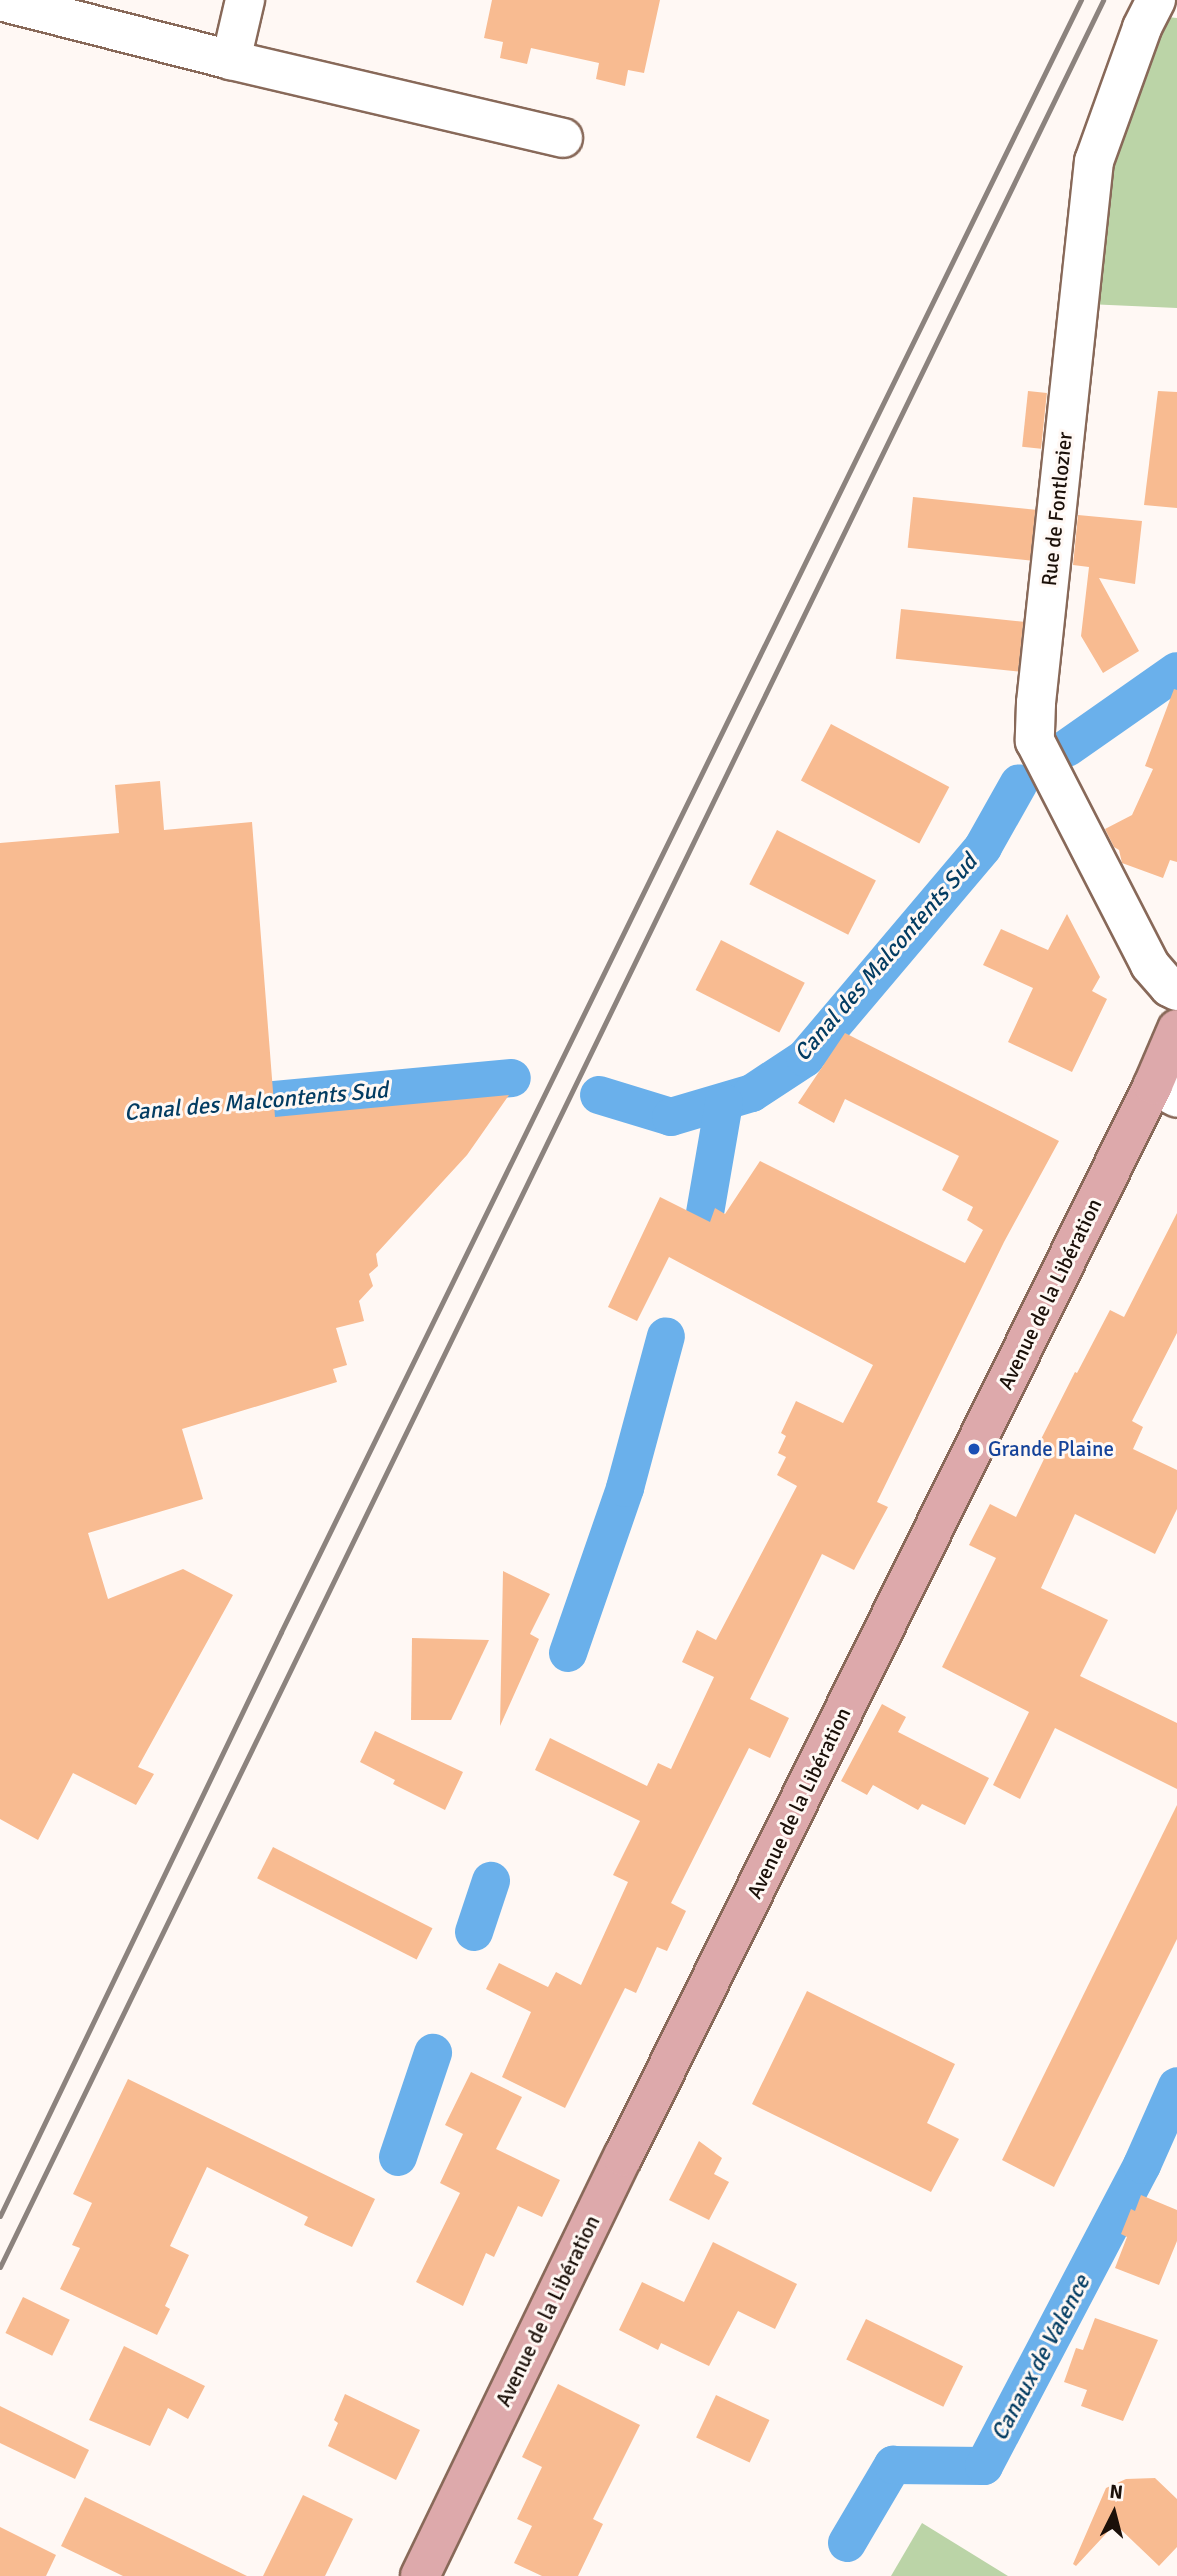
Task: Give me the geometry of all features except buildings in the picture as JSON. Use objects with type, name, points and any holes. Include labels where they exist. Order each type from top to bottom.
[{"type":"main road","name":"Avenue de la Libération","points":[[420,2576],[623,2157],[1165,1092],[1177,1029]]},
{"type":"street","points":[[231,60],[245,0]]},
{"type":"street","name":"Rue de Fontlozier","points":[[1156,0],[1142,28],[1094,161],[1036,703],[1035,741],[1150,965],[1169,987],[1177,991]]},
{"type":"street","points":[[0,1],[231,60],[563,138]]},
{"type":"green space","points":[[1167,17],[1177,18],[1177,308],[1087,304],[1099,197],[1129,96]]},
{"type":"green space","points":[[922,2523],[1008,2576],[891,2576]]},
{"type":"waterway","name":"Canal des Malcontents Sud","points":[[1067,748],[1177,671]]},
{"type":"waterway","name":"Canal des Malcontents Sud","points":[[599,1095],[671,1117],[752,1093],[805,1058],[983,847],[1019,783]]},
{"type":"waterway","name":"Canal des Malcontents Sud","points":[[221,1105],[512,1078]]},
{"type":"waterway","name":"Canal des Malcontents Sud","points":[[705,1213],[724,1103]]},
{"type":"waterway","name":"Canal des Malcontents Sud","points":[[568,1653],[625,1488],[666,1336]]},
{"type":"waterway","name":"Canal des Malcontents Sud","points":[[474,1932],[491,1881]]},
{"type":"waterway","name":"Canal des Malcontents Sud","points":[[398,2157],[433,2053]]},
{"type":"waterway","name":"Canaux de Valence","points":[[847,2543],[893,2465],[984,2466],[1142,2165],[1177,2086]]},
{"type":"railway","points":[[0,2216],[281,1632],[1081,0]]},
{"type":"railway","points":[[0,2267],[1103,0]]},
{"type":"place","name":"Grande Plaine","points":[[974,1449]]}]
